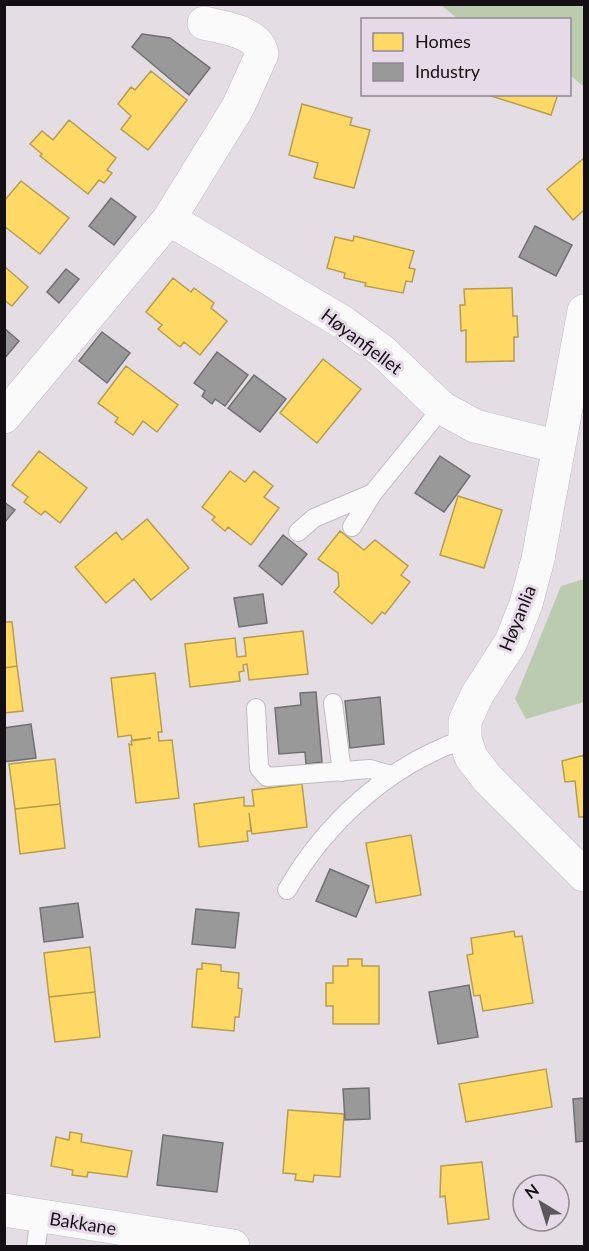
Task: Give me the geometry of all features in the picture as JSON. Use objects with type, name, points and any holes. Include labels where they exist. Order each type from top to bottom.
[{"type":"street","points":[[4,417],[169,219],[238,107],[262,54],[257,42],[251,37],[204,23]]},
{"type":"street","name":"Høyanfjellet","points":[[169,219],[344,323],[382,351],[442,408],[475,426],[559,447]]},
{"type":"street","name":"Høyanlia","points":[[465,739],[465,721],[477,695],[511,642],[526,604],[538,559],[585,311]]},
{"type":"street","points":[[465,739],[471,757],[487,778],[585,875]]},
{"type":"street","name":"Bakkane","points":[[4,1210],[38,1231],[233,1246]]},
{"type":"lane","points":[[352,527],[373,493],[442,408]]},
{"type":"lane","points":[[298,532],[323,513],[373,493]]},
{"type":"lane","points":[[333,703],[342,772]]},
{"type":"lane","points":[[256,708],[262,774],[286,777],[370,769],[391,776]]},
{"type":"lane","points":[[287,890],[318,843],[391,776],[439,747],[465,739]]},
{"type":"green space","points":[[441,5],[584,5],[584,87],[571,76],[571,18],[457,18]]},
{"type":"green space","points":[[584,579],[584,702],[526,719],[515,699],[561,586]]},
{"type":"building: Homes","points":[[151,71],[187,100],[148,150],[121,129],[131,116],[118,104],[131,87],[135,90]]},
{"type":"building: Homes","points":[[491,96],[557,96],[551,115]]},
{"type":"building: Homes","points":[[302,104],[352,118],[350,125],[370,130],[354,188],[314,178],[318,163],[289,155]]},
{"type":"building: Homes","points":[[69,120],[116,158],[107,170],[112,173],[104,183],[99,180],[88,194],[40,156],[42,154],[30,144],[42,131],[53,140]]},
{"type":"building: Homes","points":[[584,158],[584,210],[573,220],[547,189]]},
{"type":"building: Homes","points":[[21,181],[69,218],[40,254],[4,226],[4,201]]},
{"type":"building: Homes","points":[[354,236],[414,251],[409,268],[415,269],[412,282],[406,281],[403,293],[365,286],[366,283],[344,278],[345,273],[327,268],[335,237],[353,241]]},
{"type":"building: Homes","points":[[4,266],[28,287],[12,306],[4,300]]},
{"type":"building: Homes","points":[[173,278],[191,292],[194,288],[214,303],[211,308],[227,321],[200,355],[184,342],[180,347],[158,329],[162,325],[146,312]]},
{"type":"building: Homes","points":[[512,288],[513,316],[517,316],[518,337],[514,337],[514,361],[466,362],[466,330],[461,331],[460,305],[465,305],[464,289]]},
{"type":"building: Homes","points":[[323,359],[361,389],[317,443],[280,413]]},
{"type":"building: Homes","points":[[126,366],[178,405],[157,432],[143,421],[133,435],[115,422],[118,418],[98,403]]},
{"type":"building: Homes","points":[[39,451],[87,488],[60,523],[45,511],[41,515],[24,502],[28,497],[12,485]]},
{"type":"building: Homes","points":[[230,471],[245,482],[254,471],[273,486],[264,497],[279,508],[251,545],[228,527],[225,531],[212,520],[215,517],[202,507]]},
{"type":"building: Homes","points":[[458,496],[502,510],[484,568],[440,555]]},
{"type":"building: Homes","points":[[147,519],[189,568],[151,600],[134,579],[106,603],[75,567],[116,532],[122,540]]},
{"type":"building: Homes","points":[[340,531],[364,550],[375,540],[408,566],[401,575],[410,582],[385,614],[382,612],[372,624],[334,592],[339,586],[338,573],[318,559]]},
{"type":"building: Homes","points":[[4,622],[12,622],[17,666],[4,668]]},
{"type":"building: Homes","points":[[303,631],[308,674],[249,680],[247,664],[243,665],[244,671],[239,672],[240,681],[190,687],[185,644],[235,638],[237,657],[246,656],[244,638]]},
{"type":"building: Homes","points":[[17,666],[23,711],[4,713],[4,668]]},
{"type":"building: Homes","points":[[155,673],[162,732],[158,732],[159,741],[172,740],[179,798],[136,803],[129,744],[132,745],[131,741],[151,738],[132,740],[131,735],[118,737],[111,678]]},
{"type":"building: Homes","points":[[584,755],[584,817],[579,817],[575,781],[565,782],[562,761]]},
{"type":"building: Homes","points":[[55,759],[60,804],[15,809],[9,764]]},
{"type":"building: Homes","points":[[302,784],[307,827],[252,834],[249,813],[251,831],[247,831],[248,841],[199,847],[194,804],[244,797],[244,806],[254,806],[252,790]]},
{"type":"building: Homes","points":[[60,804],[65,848],[20,854],[15,809]]},
{"type":"building: Homes","points":[[411,835],[421,895],[376,903],[366,843]]},
{"type":"building: Homes","points":[[514,931],[515,937],[522,936],[533,1003],[483,1011],[480,995],[474,996],[467,955],[473,954],[471,938]]},
{"type":"building: Homes","points":[[90,947],[95,992],[49,997],[44,953]]},
{"type":"building: Homes","points":[[348,959],[362,959],[362,966],[379,966],[379,1024],[333,1024],[333,1006],[326,1006],[326,983],[333,983],[333,966],[348,966]]},
{"type":"building: Homes","points":[[202,963],[221,965],[221,971],[239,973],[238,988],[242,989],[239,1017],[235,1017],[234,1031],[192,1027],[197,969],[202,969]]},
{"type":"building: Homes","points":[[95,992],[100,1037],[55,1042],[49,997]]},
{"type":"building: Homes","points":[[546,1069],[552,1107],[466,1122],[459,1084]]},
{"type":"building: Homes","points":[[288,1110],[344,1114],[340,1177],[314,1175],[313,1182],[295,1180],[296,1174],[283,1173]]},
{"type":"building: Homes","points":[[70,1132],[82,1134],[81,1142],[132,1151],[127,1177],[88,1172],[87,1177],[72,1175],[73,1170],[51,1166],[56,1137],[69,1140]]},
{"type":"building: Homes","points":[[482,1162],[489,1219],[448,1224],[445,1196],[440,1197],[441,1166]]},
{"type":"building: Industry","points":[[142,34],[170,38],[210,68],[189,95],[132,47]]},
{"type":"building: Industry","points":[[111,198],[136,217],[114,245],[89,226]]},
{"type":"building: Industry","points":[[535,226],[572,245],[556,276],[519,257]]},
{"type":"building: Industry","points":[[66,269],[79,279],[59,303],[47,292]]},
{"type":"building: Industry","points":[[4,328],[19,341],[4,359]]},
{"type":"building: Industry","points":[[102,332],[130,353],[107,383],[79,361]]},
{"type":"building: Industry","points":[[217,352],[248,375],[225,406],[215,399],[212,404],[202,396],[205,391],[194,383]]},
{"type":"building: Industry","points":[[254,375],[286,399],[260,432],[228,408]]},
{"type":"building: Industry","points":[[440,456],[470,476],[444,512],[415,493]]},
{"type":"building: Industry","points":[[4,502],[15,510],[4,523]]},
{"type":"building: Industry","points":[[283,535],[307,554],[282,585],[259,566]]},
{"type":"building: Industry","points":[[263,594],[267,623],[239,627],[234,598]]},
{"type":"building: Industry","points":[[316,692],[322,762],[306,764],[305,752],[279,754],[275,708],[301,705],[300,693]]},
{"type":"building: Industry","points":[[380,697],[384,744],[350,748],[345,701]]},
{"type":"building: Industry","points":[[31,724],[36,758],[4,762],[4,728]]},
{"type":"building: Industry","points":[[330,869],[369,886],[356,917],[316,901]]},
{"type":"building: Industry","points":[[78,903],[83,937],[44,942],[40,908]]},
{"type":"building: Industry","points":[[196,909],[239,913],[235,948],[192,944]]},
{"type":"building: Industry","points":[[469,985],[478,1037],[438,1044],[429,992]]},
{"type":"building: Industry","points":[[369,1088],[370,1119],[345,1120],[343,1089]]},
{"type":"building: Industry","points":[[584,1098],[584,1141],[576,1142],[573,1099]]},
{"type":"building: Industry","points":[[163,1135],[223,1143],[217,1192],[157,1185]]}]
